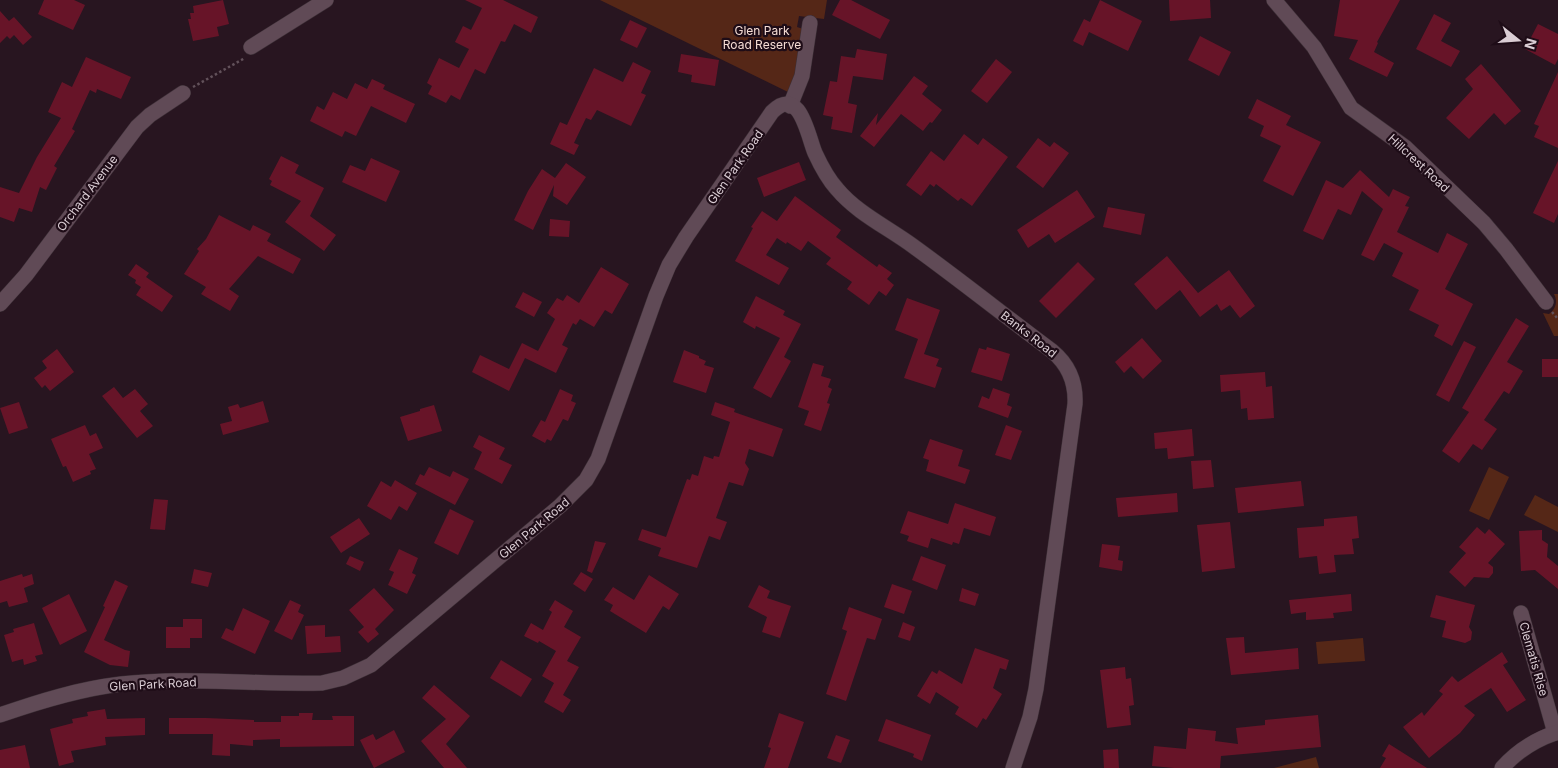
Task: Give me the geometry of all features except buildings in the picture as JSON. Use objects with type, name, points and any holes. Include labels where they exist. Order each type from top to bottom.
[{"type":"street","points":[[252,48],[326,0]]},
{"type":"street","name":"Hillcrest Road","points":[[1274,0],[1314,47],[1352,108],[1405,147],[1484,223],[1546,302]]},
{"type":"street","points":[[790,106],[802,76],[810,23]]},
{"type":"street","name":"Orchard Avenue","points":[[0,304],[26,275],[137,127],[150,115],[183,92]]},
{"type":"street","name":"Glen Park Road","points":[[0,714],[72,693],[123,683],[186,681],[322,683],[343,678],[372,665],[565,502],[586,480],[598,459],[669,265],[686,237],[772,112],[779,107],[790,106]]},
{"type":"street","name":"Banks Road","points":[[790,106],[796,108],[802,115],[820,164],[832,183],[845,198],[920,251],[1052,351],[1066,366],[1072,381],[1075,404],[1036,689],[1030,717],[1013,768]]},
{"type":"street","name":"Clematis Rise","points":[[1521,613],[1557,732]]},
{"type":"street","points":[[1502,768],[1522,749],[1537,740],[1557,732]]},
{"type":"path","points":[[183,92],[252,48]]},
{"type":"green space","name":"Glen Park Road Reserve","points":[[600,0],[827,0],[824,19],[799,16],[797,27],[803,29],[798,74],[788,92]]},
{"type":"green space","points":[[1554,294],[1558,294],[1558,336],[1554,336],[1543,313],[1549,314],[1555,307],[1556,299]]},
{"type":"green space","points":[[1489,467],[1509,477],[1489,520],[1469,511]]},
{"type":"green space","points":[[1535,495],[1558,507],[1558,532],[1524,515]]},
{"type":"green space","points":[[1363,638],[1365,661],[1318,664],[1316,642]]},
{"type":"green space","points":[[1316,757],[1319,768],[1274,768]]}]
